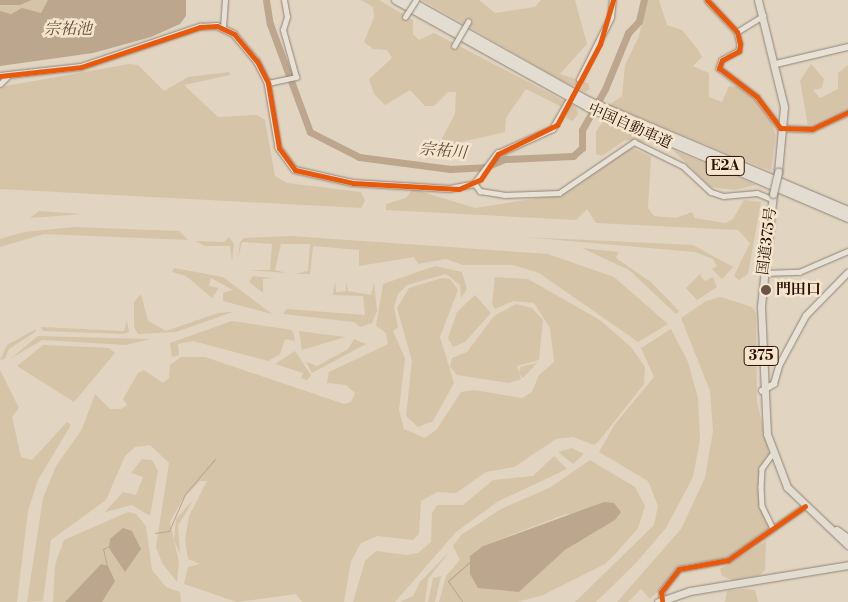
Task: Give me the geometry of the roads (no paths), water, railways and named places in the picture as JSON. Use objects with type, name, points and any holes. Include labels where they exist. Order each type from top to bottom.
[{"type":"highway","name":"中国自動車道","points":[[396,0],[603,111],[848,218]]},
{"type":"highway","name":"中国自動車道","points":[[408,0],[589,104]]},
{"type":"highway","name":"国道375号","points":[[758,0],[776,64],[784,130],[763,273],[762,392],[772,455],[787,487],[805,506],[837,532],[848,545]]},
{"type":"highway","name":"中国自動車道","points":[[603,111],[848,211]]},
{"type":"highway","points":[[837,532],[848,539]]},
{"type":"highway","points":[[660,601],[848,565]]},
{"type":"street","points":[[223,28],[224,0]]},
{"type":"street","points":[[268,83],[292,78],[293,54],[283,30],[287,16],[284,0]]},
{"type":"street","points":[[405,18],[416,0]]},
{"type":"street","points":[[580,80],[611,18],[613,0]]},
{"type":"street","points":[[707,0],[737,32],[739,51],[722,60],[719,68],[757,97],[784,130],[812,129],[848,112]]},
{"type":"street","points":[[737,32],[763,16]]},
{"type":"street","points":[[454,46],[468,22]]},
{"type":"street","points":[[0,76],[81,67],[200,27],[223,28],[247,49],[268,83],[279,148],[295,170],[353,183],[450,189],[475,184],[490,166],[517,143],[554,129],[568,103]]},
{"type":"street","points":[[776,64],[848,47]]},
{"type":"street","points":[[0,84],[8,76]]},
{"type":"street","points":[[475,184],[480,191],[504,195],[559,193],[634,142],[683,166],[711,192],[723,196],[757,193],[773,197]]},
{"type":"street","points":[[763,273],[799,272],[848,251]]},
{"type":"street","points":[[762,392],[774,384],[779,366],[806,316],[848,274]]},
{"type":"street","points":[[772,455],[762,469],[761,487],[762,506],[773,529]]},
{"type":"street","points":[[660,601],[661,592],[680,569],[728,560],[805,506]]},
{"type":"water","name":"宗祐池","points":[[0,0],[32,0],[20,5],[0,5]]},
{"type":"water","name":"宗祐池","points":[[48,0],[186,0],[186,16],[180,24],[151,37],[93,53],[0,66],[0,11],[11,14],[22,8],[41,13]]},
{"type":"water","points":[[604,502],[614,503],[621,512],[615,520],[565,550],[519,592],[478,588],[470,574],[470,556],[483,546]]},
{"type":"water","points":[[123,528],[132,531],[141,549],[125,572],[109,548],[110,539]]},
{"type":"water","points":[[101,564],[108,566],[115,581],[102,602],[65,602]]},
{"type":"waterway","name":"宗祐川","points":[[266,0],[270,24],[310,132],[359,157],[450,169],[485,167],[505,159],[573,156],[582,148],[582,130],[605,89],[628,33],[639,21],[644,0]]},
{"type":"waterway","points":[[155,533],[169,531],[185,494],[215,459]]},
{"type":"waterway","points":[[107,566],[103,549],[109,546]]},
{"type":"waterway","points":[[462,601],[448,581],[470,562]]},
{"type":"tunnel","points":[[572,94],[580,80]]},
{"type":"place","name":"門田口","points":[[766,290]]}]
